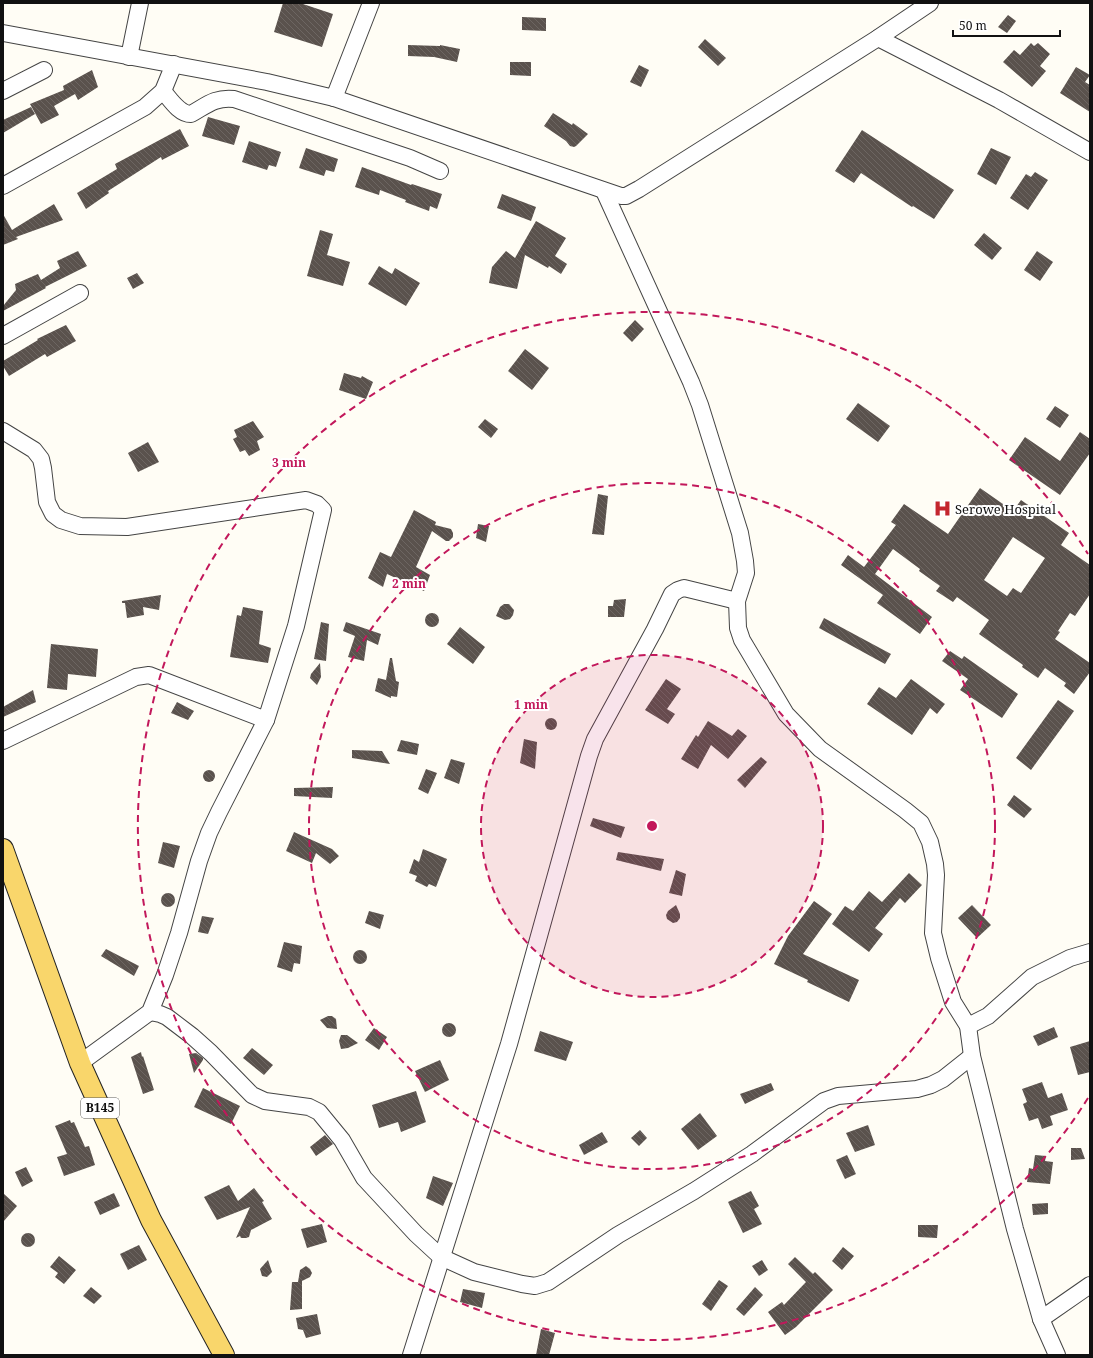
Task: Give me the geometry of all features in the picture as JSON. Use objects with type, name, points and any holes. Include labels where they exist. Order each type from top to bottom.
[{"type":"main road","name":"B145","points":[[3,849],[80,1063],[151,1220],[224,1355]]},
{"type":"street","points":[[129,57],[140,3]]},
{"type":"street","points":[[334,98],[372,3]]},
{"type":"street","points":[[3,33],[267,82],[334,98],[621,196],[632,194],[878,38],[930,3]]},
{"type":"street","points":[[878,38],[999,100],[1090,152]]},
{"type":"street","points":[[3,186],[145,107],[163,91],[174,64]]},
{"type":"street","points":[[3,91],[44,70]]},
{"type":"street","points":[[163,91],[183,113],[191,114],[216,100],[223,98],[234,99],[410,158],[440,171]]},
{"type":"street","points":[[604,191],[691,382],[700,405],[740,533],[746,572],[737,601],[738,628],[742,640],[786,714],[820,749],[905,810],[920,824],[930,842],[935,864],[933,933],[939,958],[953,1002],[968,1026],[972,1056],[1015,1230],[1040,1319],[1057,1355]]},
{"type":"street","points":[[3,336],[80,293]]},
{"type":"street","points":[[3,431],[34,450],[41,459],[47,502],[53,514],[61,520],[80,526],[127,527],[306,500],[317,504],[323,510],[302,602],[280,680],[266,720],[209,833],[199,861],[179,933],[165,975],[150,1012],[80,1063]]},
{"type":"street","points":[[411,1355],[508,1044],[595,739],[655,629],[672,594],[684,588],[737,601]]},
{"type":"street","points":[[3,741],[136,677],[149,675],[266,720]]},
{"type":"street","points":[[968,1026],[988,1016],[1032,977],[1070,958],[1090,952]]},
{"type":"street","points":[[150,1012],[167,1017],[192,1036],[211,1053],[252,1095],[265,1102],[309,1107],[319,1112],[342,1140],[364,1178],[416,1234],[441,1258],[474,1272],[535,1286],[548,1282],[618,1235],[694,1191],[752,1154],[824,1101],[838,1096],[917,1089],[930,1085],[943,1078],[972,1056]]},
{"type":"street","points":[[1040,1319],[1090,1286]]},
{"type":"building","points":[[283,3],[300,3],[333,14],[322,47],[274,32]]},
{"type":"building","points":[[1008,15],[1016,21],[1007,33],[998,27]]},
{"type":"building","points":[[522,17],[546,18],[546,31],[522,30]]},
{"type":"building","points":[[705,39],[726,58],[718,66],[698,47]]},
{"type":"building","points":[[1031,43],[1034,46],[1038,43],[1050,54],[1040,66],[1046,71],[1032,87],[1003,62],[1014,50],[1020,55]]},
{"type":"building","points":[[408,45],[440,45],[460,49],[457,62],[434,57],[408,56]]},
{"type":"building","points":[[510,62],[531,62],[531,76],[510,75]]},
{"type":"building","points":[[639,65],[649,70],[641,87],[630,82]]},
{"type":"building","points":[[1076,67],[1090,75],[1085,82],[1090,85],[1090,112],[1060,93]]},
{"type":"building","points":[[92,70],[98,87],[78,100],[75,94],[54,106],[59,115],[41,124],[30,104],[64,90],[63,86]]},
{"type":"building","points":[[31,107],[35,114],[3,133],[3,120]]},
{"type":"building","points":[[553,113],[572,125],[573,123],[588,134],[576,146],[570,146],[566,141],[544,126]]},
{"type":"building","points":[[208,117],[240,126],[234,145],[202,136]]},
{"type":"building","points":[[180,129],[189,146],[162,160],[161,157],[108,191],[109,193],[86,209],[77,193],[117,169],[115,164]]},
{"type":"building","points":[[862,130],[954,190],[934,219],[913,206],[912,207],[861,173],[854,183],[835,171]]},
{"type":"building","points":[[249,141],[281,152],[276,167],[269,165],[267,170],[242,162]]},
{"type":"building","points":[[306,148],[338,159],[334,172],[326,170],[324,176],[299,168]]},
{"type":"building","points":[[991,148],[1011,157],[996,185],[977,174]]},
{"type":"building","points":[[362,167],[411,185],[412,184],[442,194],[437,209],[430,206],[429,211],[380,190],[379,195],[355,187]]},
{"type":"building","points":[[1035,172],[1048,180],[1028,210],[1010,198],[1026,174],[1031,177]]},
{"type":"building","points":[[502,194],[536,207],[531,221],[497,208]]},
{"type":"building","points":[[54,204],[63,220],[16,237],[18,239],[3,245],[3,214],[12,230]]},
{"type":"building","points":[[536,221],[566,238],[555,256],[567,264],[561,274],[549,266],[548,268],[525,255],[517,289],[489,283],[492,267],[506,251],[515,258]]},
{"type":"building","points":[[320,230],[333,234],[327,255],[350,262],[343,286],[307,276]]},
{"type":"building","points":[[984,233],[1002,248],[992,260],[974,245]]},
{"type":"building","points":[[78,251],[87,266],[45,287],[46,288],[3,311],[3,306],[16,290],[15,284],[38,274],[41,280],[60,268],[57,261]]},
{"type":"building","points":[[1037,251],[1053,262],[1040,281],[1024,270]]},
{"type":"building","points":[[379,266],[392,274],[395,268],[420,283],[406,306],[368,284]]},
{"type":"building","points":[[137,273],[144,283],[133,289],[127,278]]},
{"type":"building","points":[[635,320],[644,329],[632,342],[623,333]]},
{"type":"building","points":[[66,325],[76,341],[47,357],[45,354],[9,376],[3,366],[3,361],[38,340],[37,339]]},
{"type":"building","points":[[525,349],[549,368],[532,390],[508,371]]},
{"type":"building","points":[[344,373],[361,378],[362,376],[373,382],[366,399],[339,390]]},
{"type":"building","points":[[858,403],[890,426],[878,442],[846,419]]},
{"type":"building","points":[[1055,406],[1069,415],[1060,428],[1046,419]]},
{"type":"building","points":[[485,419],[498,429],[491,438],[478,427]]},
{"type":"building","points":[[253,421],[264,437],[257,441],[260,450],[249,456],[245,450],[240,452],[233,439],[237,437],[234,430]]},
{"type":"building","points":[[1080,432],[1090,439],[1090,453],[1060,495],[1009,460],[1025,437],[1060,461]]},
{"type":"building","points":[[148,442],[159,462],[138,472],[128,453]]},
{"type":"building","points":[[980,488],[1013,511],[1021,500],[1069,533],[1061,545],[1090,565],[1090,594],[1075,616],[1070,613],[1058,631],[1060,632],[1055,639],[1090,663],[1090,672],[1074,694],[1064,686],[1066,683],[1045,668],[1038,678],[1022,667],[1023,665],[979,634],[989,620],[957,597],[953,602],[936,591],[940,586],[919,571],[920,569],[893,549],[875,574],[932,617],[920,634],[877,603],[883,595],[841,565],[848,555],[864,567],[896,525],[891,522],[904,504],[948,534]],"holes":[[[1013,537],[1045,558],[1021,593],[1013,588],[1007,596],[984,580]]]},
{"type":"building","points":[[598,494],[608,496],[604,535],[592,534]]},
{"type":"building","points":[[414,510],[436,522],[435,525],[451,529],[453,537],[449,541],[446,541],[432,531],[416,567],[430,575],[424,591],[387,574],[383,587],[368,578],[380,552],[391,557]]},
{"type":"building","points":[[478,524],[489,526],[486,542],[476,538]]},
{"type":"building","points":[[161,595],[159,610],[143,607],[144,615],[127,618],[125,603],[122,603],[122,601]]},
{"type":"building","points":[[626,599],[624,617],[608,617],[608,606],[613,606],[614,600]]},
{"type":"building","points":[[504,604],[509,604],[514,610],[510,619],[505,620],[496,616],[500,607]]},
{"type":"building","points":[[243,607],[263,611],[259,644],[271,648],[268,663],[230,657],[237,615],[241,616]]},
{"type":"building","points":[[432,613],[437,615],[439,620],[437,625],[432,627],[427,625],[425,620],[427,615]]},
{"type":"building","points":[[824,618],[891,654],[885,664],[819,628]]},
{"type":"building","points":[[321,622],[329,624],[326,661],[314,659]]},
{"type":"building","points":[[346,622],[381,634],[378,645],[367,640],[364,661],[348,657],[355,636],[343,631]]},
{"type":"building","points":[[460,627],[485,647],[473,664],[447,644]]},
{"type":"building","points":[[51,644],[98,649],[96,677],[68,674],[67,690],[47,688]]},
{"type":"building","points":[[950,651],[962,659],[964,656],[1018,694],[1002,718],[960,690],[968,679],[942,661]]},
{"type":"building","points":[[390,658],[392,658],[396,681],[399,682],[397,697],[391,696],[391,698],[375,691],[378,678],[386,680]]},
{"type":"building","points":[[320,663],[321,677],[317,685],[310,678],[311,674]]},
{"type":"building","points":[[666,679],[681,689],[667,709],[675,714],[668,724],[645,710]]},
{"type":"building","points":[[911,679],[945,704],[937,714],[930,708],[912,735],[867,704],[879,687],[896,698]]},
{"type":"building","points":[[33,690],[36,702],[3,717],[3,707]]},
{"type":"building","points":[[1058,700],[1074,711],[1031,770],[1016,758]]},
{"type":"building","points":[[177,702],[194,711],[188,720],[171,713]]},
{"type":"building","points":[[553,718],[556,719],[556,729],[549,730],[546,729],[545,722],[546,719]]},
{"type":"building","points":[[708,721],[732,736],[738,729],[747,736],[728,759],[711,745],[698,769],[681,759],[696,735],[698,737]]},
{"type":"building","points":[[524,739],[537,742],[535,769],[520,763]]},
{"type":"building","points":[[401,740],[419,744],[417,755],[397,751]]},
{"type":"building","points":[[352,750],[382,751],[390,764],[352,758]]},
{"type":"building","points":[[761,757],[767,762],[745,788],[737,780]]},
{"type":"building","points":[[451,759],[465,763],[459,784],[444,778]]},
{"type":"building","points":[[426,769],[437,773],[428,794],[418,789]]},
{"type":"building","points":[[207,770],[211,770],[215,776],[211,782],[207,782],[203,778],[203,774]]},
{"type":"building","points":[[333,787],[332,798],[294,796],[294,788]]},
{"type":"building","points":[[1014,795],[1032,809],[1024,818],[1007,805]]},
{"type":"building","points":[[593,818],[625,827],[621,838],[590,826]]},
{"type":"building","points":[[294,832],[332,849],[339,856],[330,864],[316,853],[312,863],[286,851]]},
{"type":"building","points":[[163,842],[180,846],[174,868],[158,863]]},
{"type":"building","points":[[423,849],[447,859],[436,887],[429,884],[427,887],[415,881],[417,876],[409,873],[414,859],[419,862]]},
{"type":"building","points":[[618,852],[664,859],[661,871],[616,860]]},
{"type":"building","points":[[676,870],[686,874],[682,896],[669,893]]},
{"type":"building","points":[[909,873],[922,885],[905,903],[900,898],[875,928],[883,934],[869,952],[832,924],[845,906],[853,911],[869,891],[882,902]]},
{"type":"building","points":[[168,893],[173,895],[175,900],[173,905],[168,907],[163,905],[161,900],[163,895]]},
{"type":"building","points":[[814,901],[832,914],[803,954],[859,980],[849,1002],[774,964],[788,936]]},
{"type":"building","points":[[676,905],[680,918],[677,922],[673,923],[667,919],[666,915],[668,911]]},
{"type":"building","points":[[972,905],[991,925],[977,938],[958,918]]},
{"type":"building","points":[[369,911],[384,915],[380,929],[365,923]]},
{"type":"building","points":[[202,916],[214,918],[208,934],[198,932]]},
{"type":"building","points":[[284,942],[302,946],[300,964],[294,963],[292,972],[277,967]]},
{"type":"building","points":[[106,949],[139,966],[134,976],[101,956]]},
{"type":"building","points":[[360,950],[365,952],[367,957],[365,962],[360,964],[355,962],[353,957],[355,952]]},
{"type":"building","points":[[328,1016],[332,1016],[336,1019],[337,1029],[327,1028],[320,1020]]},
{"type":"building","points":[[449,1023],[454,1025],[456,1030],[454,1035],[449,1037],[444,1035],[442,1030],[444,1025]]},
{"type":"building","points":[[1054,1027],[1058,1037],[1038,1046],[1033,1036]]},
{"type":"building","points":[[374,1028],[387,1037],[379,1050],[365,1040]]},
{"type":"building","points":[[540,1031],[573,1042],[566,1061],[534,1051]]},
{"type":"building","points":[[341,1035],[347,1035],[358,1043],[348,1048],[341,1049],[339,1041]]},
{"type":"building","points":[[1090,1041],[1090,1072],[1078,1075],[1070,1047]]},
{"type":"building","points":[[252,1048],[273,1065],[264,1075],[243,1058]]},
{"type":"building","points":[[141,1052],[154,1090],[143,1094],[131,1057]]},
{"type":"building","points":[[196,1053],[203,1058],[203,1060],[194,1073],[189,1054]]},
{"type":"building","points":[[440,1060],[449,1080],[425,1092],[415,1071]]},
{"type":"building","points":[[1042,1082],[1048,1098],[1062,1093],[1068,1110],[1050,1116],[1053,1125],[1042,1129],[1038,1118],[1029,1121],[1023,1104],[1027,1102],[1022,1089]]},
{"type":"building","points":[[771,1083],[774,1090],[745,1104],[740,1094]]},
{"type":"building","points":[[203,1088],[240,1106],[231,1124],[194,1107]]},
{"type":"building","points":[[416,1091],[426,1122],[401,1132],[398,1122],[379,1128],[372,1105]]},
{"type":"building","points":[[700,1113],[717,1136],[698,1150],[681,1129]]},
{"type":"building","points":[[70,1120],[71,1123],[74,1122],[85,1147],[89,1146],[95,1165],[64,1176],[57,1157],[67,1154],[55,1126]]},
{"type":"building","points":[[868,1125],[875,1145],[855,1152],[846,1133]]},
{"type":"building","points":[[640,1130],[647,1138],[639,1146],[631,1138]]},
{"type":"building","points":[[602,1132],[608,1142],[584,1155],[579,1145]]},
{"type":"building","points":[[325,1135],[333,1144],[316,1156],[310,1147]]},
{"type":"building","points":[[1071,1148],[1081,1148],[1085,1159],[1071,1160]]},
{"type":"building","points":[[847,1155],[856,1174],[845,1179],[836,1160]]},
{"type":"building","points":[[1035,1155],[1046,1156],[1045,1161],[1053,1162],[1050,1184],[1027,1182],[1029,1168],[1033,1169]]},
{"type":"building","points":[[26,1167],[33,1181],[22,1187],[15,1172]]},
{"type":"building","points":[[433,1176],[453,1183],[443,1206],[426,1198]]},
{"type":"building","points":[[229,1185],[238,1201],[254,1188],[264,1201],[262,1202],[272,1219],[251,1230],[249,1237],[241,1238],[240,1236],[236,1238],[250,1207],[217,1220],[204,1197]]},
{"type":"building","points":[[751,1191],[759,1206],[754,1209],[762,1224],[743,1233],[728,1202]]},
{"type":"building","points":[[3,1193],[17,1206],[3,1222]]},
{"type":"building","points":[[114,1193],[120,1206],[100,1215],[94,1202]]},
{"type":"building","points":[[1048,1203],[1048,1214],[1033,1215],[1032,1204]]},
{"type":"building","points":[[322,1224],[327,1242],[307,1248],[301,1229]]},
{"type":"building","points":[[918,1225],[938,1225],[937,1238],[918,1237]]},
{"type":"building","points":[[28,1233],[33,1235],[35,1240],[33,1245],[28,1247],[23,1245],[21,1240],[23,1235]]},
{"type":"building","points":[[139,1245],[147,1260],[128,1270],[120,1254]]},
{"type":"building","points":[[843,1247],[854,1256],[842,1270],[832,1261]]},
{"type":"building","points":[[59,1256],[76,1270],[64,1284],[55,1277],[58,1273],[50,1267]]},
{"type":"building","points":[[795,1257],[813,1274],[815,1272],[833,1290],[796,1327],[785,1335],[768,1312],[782,1302],[784,1305],[806,1282],[788,1264]]},
{"type":"building","points":[[268,1260],[272,1272],[267,1277],[262,1276],[260,1269]]},
{"type":"building","points":[[762,1260],[768,1270],[759,1276],[752,1266]]},
{"type":"building","points":[[306,1266],[312,1273],[310,1277],[302,1281],[302,1309],[290,1310],[292,1282],[298,1282],[300,1270]]},
{"type":"building","points":[[719,1280],[728,1286],[711,1311],[702,1304]]},
{"type":"building","points":[[91,1287],[102,1296],[94,1304],[83,1296]]},
{"type":"building","points":[[755,1287],[763,1295],[744,1316],[736,1309]]},
{"type":"building","points":[[463,1289],[485,1293],[482,1308],[460,1302]]},
{"type":"building","points":[[317,1314],[321,1334],[306,1338],[303,1330],[298,1329],[296,1318]]},
{"type":"building","points":[[541,1329],[555,1333],[549,1355],[536,1355]]},
{"type":"place","name":"Serowe Hospital","points":[[942,509]]}]
